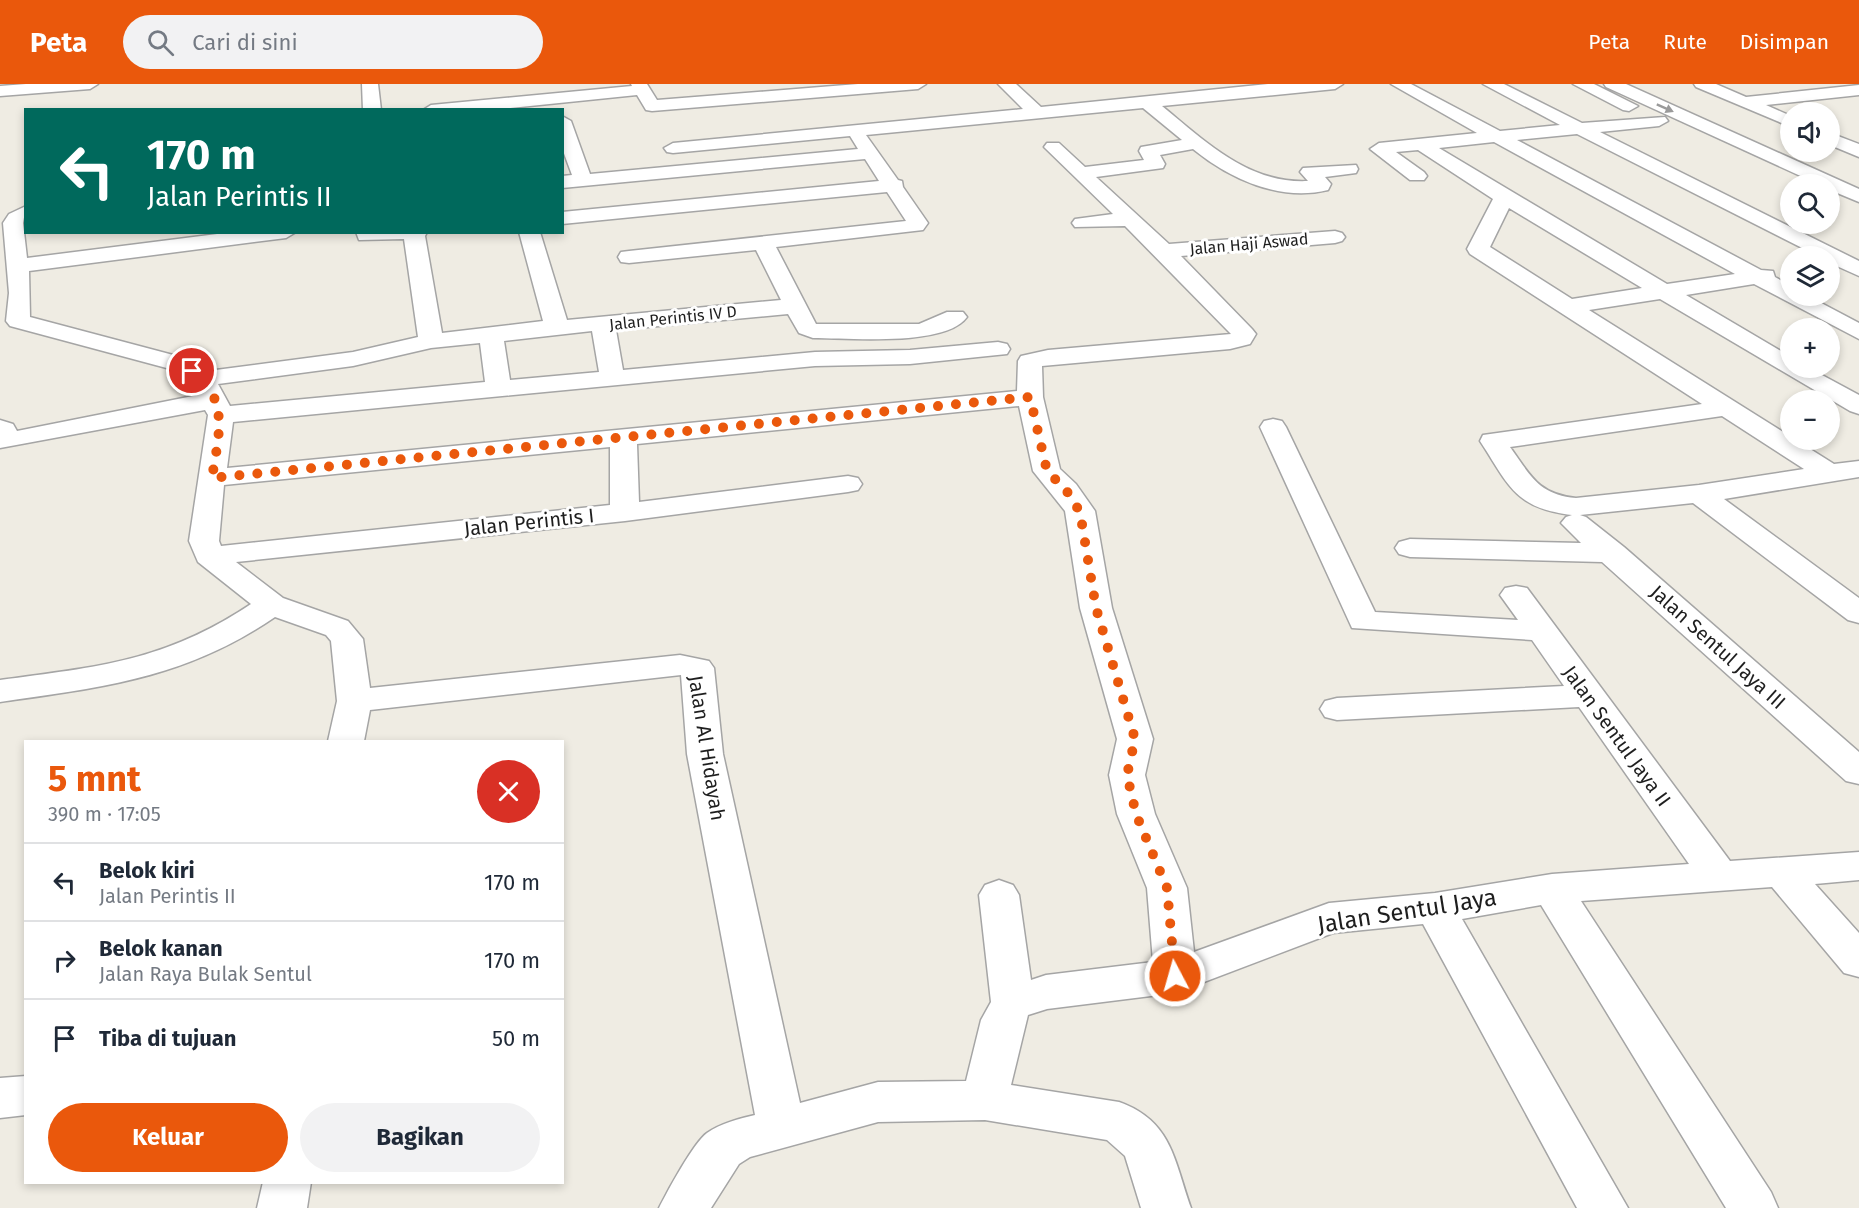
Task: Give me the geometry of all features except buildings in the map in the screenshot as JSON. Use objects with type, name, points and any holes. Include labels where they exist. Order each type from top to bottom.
[{"type":"street","points":[[0,90],[90,84]]},
{"type":"street","points":[[370,84],[372,108]]},
{"type":"street","points":[[674,90],[677,96],[685,97],[834,84]]},
{"type":"street","points":[[441,108],[461,104],[554,97],[918,84]]},
{"type":"street","points":[[1006,84],[1038,114]]},
{"type":"street","points":[[672,148],[1038,114],[1280,87],[1335,84]]},
{"type":"street","points":[[1399,84],[1780,289]]},
{"type":"street","points":[[1491,84],[1849,266]]},
{"type":"street","points":[[1581,84],[1780,175]]},
{"type":"street","points":[[1612,84],[1859,196]]},
{"type":"street","points":[[1702,84],[1780,117]]},
{"type":"street","points":[[1746,102],[1859,90]]},
{"type":"street","points":[[644,93],[682,170],[710,249]]},
{"type":"street","points":[[1147,102],[1230,166],[1268,185],[1321,186],[1310,172],[1349,169]]},
{"type":"street","points":[[1417,176],[1379,149],[1581,129],[1667,124],[1702,125]]},
{"type":"street","points":[[564,127],[583,180]]},
{"type":"street","points":[[629,257],[916,226],[918,223],[895,185],[855,131]]},
{"type":"street","points":[[1734,139],[1780,132]]},
{"type":"street","points":[[1840,136],[1859,151]]},
{"type":"street","points":[[1081,173],[1156,164],[1148,151],[1198,143]]},
{"type":"street","points":[[1421,144],[1504,197],[1780,360]]},
{"type":"street","points":[[1053,147],[1164,251],[1244,334],[1242,339],[1048,357],[1030,362],[1030,397],[1047,471],[1066,490],[1080,512],[1096,608],[1135,739],[1127,775],[1134,804],[1167,888],[1175,976]]},
{"type":"street","points":[[564,182],[871,153]]},
{"type":"street","points":[[564,218],[895,185]]},
{"type":"street","points":[[1504,197],[1478,249],[1827,472]]},
{"type":"street","points":[[1840,202],[1859,211]]},
{"type":"street","points":[[14,216],[14,235],[19,266],[9,329],[183,366],[213,398],[212,478],[204,541],[209,556],[272,605],[337,628],[347,639],[354,701],[346,740]]},
{"type":"street","points":[[1082,223],[1130,219]]},
{"type":"street","points":[[19,266],[270,234]]},
{"type":"street","points":[[366,234],[366,236],[399,234]]},
{"type":"street","points":[[416,234],[431,341]]},
{"type":"street","points":[[530,234],[556,324],[545,329]]},
{"type":"street","name":"Jalan Haji Aswad","points":[[1164,251],[1335,237]]},
{"type":"street","points":[[764,244],[807,328],[820,332],[921,331],[955,317]]},
{"type":"street","points":[[1570,306],[1780,274]]},
{"type":"street","name":"Jalan Perintis IV D","points":[[612,377],[602,327],[606,323],[796,306]]},
{"type":"street","points":[[1811,306],[1859,332]]},
{"type":"street","points":[[0,428],[4,430],[0,440],[6,441],[213,398],[352,359],[431,341],[606,323]]},
{"type":"street","points":[[491,335],[499,389]]},
{"type":"street","points":[[213,398],[499,389],[815,360],[910,357],[998,349]]},
{"type":"street","points":[[1811,378],[1859,406]]},
{"type":"street","points":[[212,478],[1030,397]]},
{"type":"street","points":[[1727,408],[1493,441],[1527,491],[1552,504],[1576,507],[1699,494],[1827,472],[1859,469]]},
{"type":"street","points":[[1274,427],[1363,621],[1542,631]]},
{"type":"street","points":[[623,439],[625,512]]},
{"type":"street","name":"Jalan Perintis I","points":[[209,556],[625,512],[848,484]]},
{"type":"street","points":[[1699,494],[1859,613]]},
{"type":"street","name":"Jalan Sentul Jaya III","points":[[1576,523],[1613,553],[1859,771]]},
{"type":"street","points":[[1410,548],[1613,553]]},
{"type":"street","name":"Jalan Sentul Jaya II","points":[[1516,595],[1719,876]]},
{"type":"street","points":[[0,691],[84,680],[157,663],[220,638],[272,605]]},
{"type":"street","name":"Jalan Al Hidayah","points":[[354,701],[680,665],[698,668],[705,754],[782,1130]]},
{"type":"street","points":[[1337,709],[1587,696]]},
{"type":"street","name":"Jalan Sentul Jaya","points":[[1013,1003],[1046,992],[1175,976],[1329,918],[1435,908],[1552,889],[1859,866]]},
{"type":"street","points":[[1783,873],[1859,962]]},
{"type":"street","points":[[1552,889],[1753,1208]]},
{"type":"street","points":[[985,1100],[1003,1020],[1013,1003],[999,895]]},
{"type":"street","points":[[1435,908],[1603,1208]]},
{"type":"street","points":[[0,1098],[24,1095]]},
{"type":"street","points":[[684,1208],[722,1149],[738,1140],[782,1130],[878,1102],[985,1100],[1119,1122],[1145,1144],[1166,1208]]},
{"type":"street","points":[[282,1208],[287,1184]]},
{"type":"route","points":[[192,371],[203,379],[221,415],[212,478],[1030,397],[1047,471],[1066,490],[1080,512],[1096,608],[1135,739],[1127,775],[1136,814],[1167,888],[1175,976]]}]
